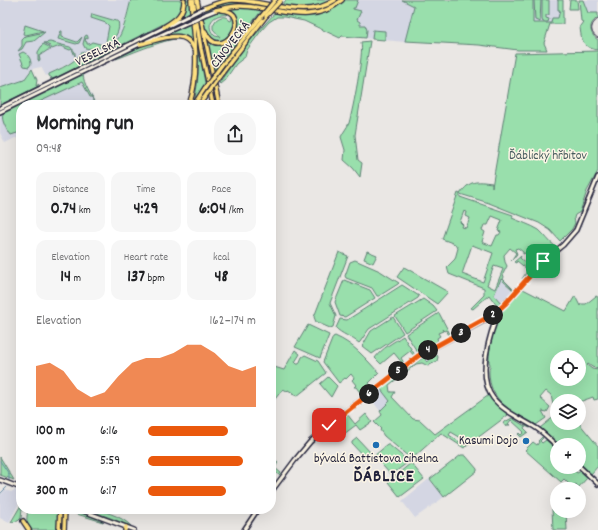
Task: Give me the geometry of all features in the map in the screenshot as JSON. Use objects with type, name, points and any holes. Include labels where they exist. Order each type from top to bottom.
[{"type":"highway","points":[[164,28],[180,15],[184,7],[184,0]]},
{"type":"highway","points":[[192,0],[199,21],[218,100]]},
{"type":"highway","points":[[191,100],[195,86],[196,64],[192,0]]},
{"type":"highway","points":[[197,0],[212,100]]},
{"type":"highway","points":[[204,8],[219,0]]},
{"type":"highway","points":[[204,8],[233,0],[310,10],[326,6],[336,0]]},
{"type":"highway","name":"CÍNOVECKÁ","points":[[197,100],[221,66],[275,0]]},
{"type":"highway","name":"CÍNOVECKÁ","points":[[203,100],[266,16],[281,0]]},
{"type":"highway","points":[[216,10],[240,6],[296,14],[310,14],[325,11],[342,0]]},
{"type":"highway","points":[[199,21],[210,40],[217,43],[225,42],[234,32],[236,19],[234,15],[228,11],[216,10]]},
{"type":"highway","points":[[140,44],[176,36],[185,37],[190,40],[193,45],[196,64]]},
{"type":"highway","points":[[59,530],[60,514]]},
{"type":"highway","points":[[64,530],[65,514]]},
{"type":"highway","points":[[23,521],[29,530]]},
{"type":"main road","name":"VESELSKÁ","points":[[16,100],[204,8]]},
{"type":"main road","name":"VESELSKÁ","points":[[25,100],[140,44],[216,10]]},
{"type":"main road","name":"VESELSKÁ","points":[[0,108],[16,100]]},
{"type":"main road","name":"VESELSKÁ","points":[[0,112],[16,104]]},
{"type":"main road","points":[[276,485],[310,442],[341,415],[418,356],[487,319],[501,308],[543,261],[564,245],[571,237],[580,222],[598,177]]},
{"type":"main road","points":[[501,308],[493,325],[487,349],[486,372],[489,389],[497,402],[512,414],[538,429],[550,440]]},
{"type":"main road","points":[[586,473],[598,484]]},
{"type":"main road","points":[[0,480],[16,486]]},
{"type":"main road","points":[[90,514],[125,528],[134,530]]},
{"type":"main road","points":[[244,530],[255,514]]},
{"type":"shaded area","points":[[0,0],[131,0],[120,37],[109,49],[96,53],[83,53],[75,60],[46,76],[41,67],[31,69],[24,80],[0,88]]},
{"type":"shaded area","points":[[355,0],[402,0],[414,6],[405,42],[342,36]]},
{"type":"shaded area","points":[[527,0],[563,0],[563,24],[527,24]]},
{"type":"shaded area","points":[[583,0],[598,0],[598,13],[588,13]]},
{"type":"shaded area","points":[[83,73],[84,81],[94,100],[30,100]]},
{"type":"shaded area","points":[[16,107],[16,138],[5,143],[0,133],[0,115]]},
{"type":"shaded area","points":[[501,279],[513,291],[502,303],[494,295]]},
{"type":"shaded area","points":[[433,352],[436,357],[427,362],[424,357]]},
{"type":"shaded area","points":[[380,388],[390,401],[380,411],[369,396]]},
{"type":"shaded area","points":[[429,479],[444,497],[415,518],[402,501]]},
{"type":"shaded area","points":[[5,490],[11,492],[16,491],[16,509],[9,523],[0,518],[0,495]]},
{"type":"green space","points":[[131,0],[183,0],[181,12],[173,19],[56,78],[50,79],[52,78],[49,74],[72,62],[80,54],[84,52],[96,53],[105,51],[112,46],[121,33]]},
{"type":"green space","points":[[186,0],[189,0],[190,12],[180,17],[184,11]]},
{"type":"green space","points":[[286,0],[332,0],[320,5],[295,7],[282,5]]},
{"type":"green space","points":[[344,0],[358,0],[355,8],[353,9],[361,11],[357,20],[360,22],[360,25],[365,25],[367,30],[366,38],[342,36],[340,38],[304,21],[277,17],[269,22],[261,31],[247,50],[245,57],[236,64],[225,80],[220,84],[219,83],[245,46],[275,13],[293,16],[311,16],[329,11]]},
{"type":"green space","points":[[402,0],[533,0],[533,23],[551,23],[552,18],[558,18],[560,10],[558,10],[558,0],[563,0],[563,24],[550,24],[544,43],[547,50],[518,50],[479,45],[405,41],[414,6]]},
{"type":"green space","points":[[534,0],[541,0],[540,22],[535,20]]},
{"type":"green space","points":[[542,0],[549,0],[549,15],[546,15],[546,18],[549,19],[548,22],[543,22],[542,20]]},
{"type":"green space","points":[[570,0],[577,0],[578,9],[569,9]]},
{"type":"green space","points":[[579,0],[583,0],[588,13],[598,13],[598,18],[591,26],[591,32],[598,40],[598,50],[586,45],[582,39],[580,26],[583,22],[581,21]]},
{"type":"green space","points":[[231,2],[265,6],[264,8],[231,5],[206,13],[205,11]]},
{"type":"green space","points":[[229,8],[262,10],[213,72],[206,40],[219,46],[231,40],[236,34],[239,21],[236,15]]},
{"type":"green space","points":[[219,11],[229,13],[227,15],[214,18],[210,24],[210,28],[215,36],[220,37],[213,29],[213,25],[216,20],[225,17],[230,21],[232,20],[232,16],[234,23],[230,34],[221,41],[214,41],[207,34],[203,18]]},
{"type":"green space","points":[[92,14],[118,21],[119,27],[114,38],[104,46],[91,49],[85,48],[83,44],[85,36],[87,35],[88,37],[85,41],[87,44],[92,42],[104,45],[109,26],[106,23],[91,18]]},
{"type":"green space","points":[[192,23],[194,43],[186,36],[176,34],[155,39]]},
{"type":"green space","points":[[25,25],[43,31],[26,35],[23,34]]},
{"type":"green space","points":[[373,30],[385,31],[385,40],[372,39]]},
{"type":"green space","points":[[61,31],[62,37],[77,42],[82,37],[79,43],[76,44],[58,39]]},
{"type":"green space","points":[[45,32],[34,41],[26,42],[22,49],[18,51],[22,46],[22,40],[26,36]]},
{"type":"green space","points":[[178,37],[184,38],[188,41],[192,50],[185,40],[176,39],[159,43],[116,59],[115,58],[154,42]]},
{"type":"green space","points":[[197,40],[205,83],[194,100],[197,86]]},
{"type":"green space","points":[[370,41],[355,135],[358,160],[362,163],[360,177],[344,160],[345,150],[341,137],[349,123],[353,106],[360,69],[362,48],[361,42]]},
{"type":"green space","points":[[50,42],[70,47],[72,49],[70,50],[60,46],[52,49],[44,43]]},
{"type":"green space","points":[[43,44],[51,50],[48,50],[39,56],[40,60],[38,61],[38,52]]},
{"type":"green space","name":"Ďáblický hřbitov","points":[[598,51],[598,171],[587,191],[580,212],[575,215],[575,223],[572,229],[560,241],[550,230],[539,223],[489,203],[460,194],[467,186],[474,182],[492,183],[492,187],[515,53]]},
{"type":"green space","points":[[23,52],[30,59],[31,64],[29,67],[24,66],[19,54]]},
{"type":"green space","points":[[32,69],[37,80],[36,86],[39,84],[37,87],[0,105],[0,88],[24,80]]},
{"type":"green space","points":[[83,73],[84,82],[92,97],[90,97],[82,82],[43,100],[28,100]]},
{"type":"green space","points":[[16,106],[16,133],[11,135],[4,125],[4,112]]},
{"type":"green space","points":[[458,193],[460,194],[460,197],[513,215],[512,218],[539,230],[555,246],[522,279],[528,270],[517,261],[516,263],[514,262],[521,256],[520,258],[530,267],[535,260],[525,253],[523,254],[523,252],[518,248],[515,249],[517,254],[511,261],[516,253],[510,248],[504,255],[507,266],[503,274],[503,279],[513,290],[501,279],[494,295],[501,303],[497,306],[489,295],[473,309],[471,308],[484,295],[484,288],[449,274],[447,267],[455,259],[458,248],[455,244],[442,239]],"holes":[[[464,211],[467,212],[466,216],[470,218],[466,228],[462,227],[463,225],[460,222]],[[492,216],[502,220],[498,231],[501,232],[497,235],[492,246],[482,242],[485,232],[482,230],[484,225],[488,225]],[[472,245],[493,253],[483,282],[462,274]],[[494,266],[503,269],[495,289],[487,285]]]},
{"type":"green space","points":[[367,251],[377,255],[373,263],[364,259]]},
{"type":"green space","points":[[339,252],[348,256],[330,303],[336,316],[333,327],[330,328],[316,322],[314,317]]},
{"type":"green space","points":[[355,260],[380,271],[399,283],[377,296],[372,288],[346,278],[345,276],[350,262]]},
{"type":"green space","points":[[404,267],[448,292],[437,304],[397,277]]},
{"type":"green space","points":[[344,280],[370,290],[375,298],[345,317],[340,316],[335,302]]},
{"type":"green space","points":[[402,285],[419,296],[418,298],[369,329],[359,343],[336,328],[340,319],[347,320]]},
{"type":"green space","points":[[523,289],[566,311],[575,296],[580,306],[581,304],[586,304],[596,296],[598,297],[598,369],[588,364],[587,365],[592,369],[598,370],[598,399],[594,400],[593,397],[586,400],[586,394],[550,394],[546,391],[540,398],[550,407],[547,412],[542,411],[546,418],[536,425],[511,411],[498,399],[490,382],[489,355],[494,328],[509,301],[519,290]]},
{"type":"green space","points":[[423,299],[437,311],[405,332],[395,316]]},
{"type":"green space","points":[[439,313],[450,334],[449,335],[446,330],[444,331],[442,329],[443,331],[438,333],[440,336],[437,338],[438,341],[418,353],[406,334]]},
{"type":"green space","points":[[393,317],[403,333],[372,354],[362,346],[371,331]]},
{"type":"green space","points":[[308,325],[329,335],[320,358],[295,347]]},
{"type":"green space","points":[[335,336],[354,347],[379,373],[369,383],[372,387],[362,395],[356,387],[354,387],[356,385],[352,380],[354,378],[351,374],[339,383],[323,362],[333,337]]},
{"type":"green space","points":[[403,336],[415,355],[414,356],[410,351],[401,358],[404,363],[403,364],[394,353],[381,364],[375,358],[385,348]]},
{"type":"green space","points":[[295,350],[300,354],[295,362],[297,364],[299,364],[302,357],[305,355],[318,361],[326,373],[297,396],[288,390],[283,389],[276,398],[276,368],[284,370]]},
{"type":"green space","points":[[437,355],[437,361],[428,366],[422,363],[416,364],[389,385],[390,392],[395,392],[392,397],[413,419],[420,420],[435,434],[489,395],[508,415],[464,448],[441,433],[414,457],[410,458],[384,436],[380,430],[381,429],[374,422],[382,415],[380,411],[390,401],[380,388],[424,357],[427,362]],"holes":[[[451,432],[468,442],[466,446],[449,435]]]},
{"type":"green space","points":[[328,377],[337,386],[331,397],[320,384]]},
{"type":"green space","points":[[347,414],[355,424],[366,414],[372,422],[360,430],[356,425],[344,434],[336,423]]},
{"type":"green space","points":[[512,418],[523,425],[530,427],[525,426],[524,428],[528,432],[521,437],[518,434],[519,433],[521,435],[524,432],[511,420],[508,424],[510,425],[507,425],[506,427],[503,423]]},
{"type":"green space","points":[[550,420],[550,430],[585,430],[598,446],[598,466],[591,474],[586,469],[586,438],[551,438],[540,428]]},
{"type":"green space","points":[[542,437],[543,438],[540,441],[542,443],[546,440],[550,443],[550,472],[525,450],[533,442],[537,445],[539,442],[538,441]]},
{"type":"green space","points":[[357,438],[371,453],[365,458],[352,444],[352,442]]},
{"type":"green space","points":[[387,445],[407,460],[407,463],[391,475],[374,456]]},
{"type":"green space","points":[[461,455],[466,456],[477,471],[444,497],[430,479]]},
{"type":"green space","points":[[0,457],[14,480],[0,475]]},
{"type":"green space","points":[[411,463],[424,479],[400,497],[388,482]]},
{"type":"green space","points":[[276,469],[281,473],[279,475],[276,473]]},
{"type":"green space","points":[[552,474],[584,474],[588,477],[583,482],[567,482],[564,479],[561,482]]},
{"type":"green space","points":[[16,514],[21,514],[21,518],[18,521],[11,522]]},
{"type":"green space","points":[[27,514],[58,514],[57,530],[31,530],[27,522]]},
{"type":"green space","points":[[77,514],[85,514],[102,520],[103,522]]},
{"type":"green space","points":[[100,514],[110,514],[122,519],[131,526]]},
{"type":"green space","points":[[552,518],[566,518],[567,530],[553,530]]},
{"type":"waterway","points":[[0,461],[9,474],[9,480]]},
{"type":"waterway","points":[[0,494],[7,487]]},
{"type":"tram line","points":[[598,19],[592,26],[593,34],[598,38]]},
{"type":"place","name":"Kasumi Dojo","points":[[526,441]]},
{"type":"place","name":"bývalá Battistova cihelna","points":[[376,445]]},
{"type":"district","name":"ĎÁBLICE","points":[[384,478]]},
{"type":"route","points":[[329,425],[418,356],[494,314],[505,304],[543,261]]}]
